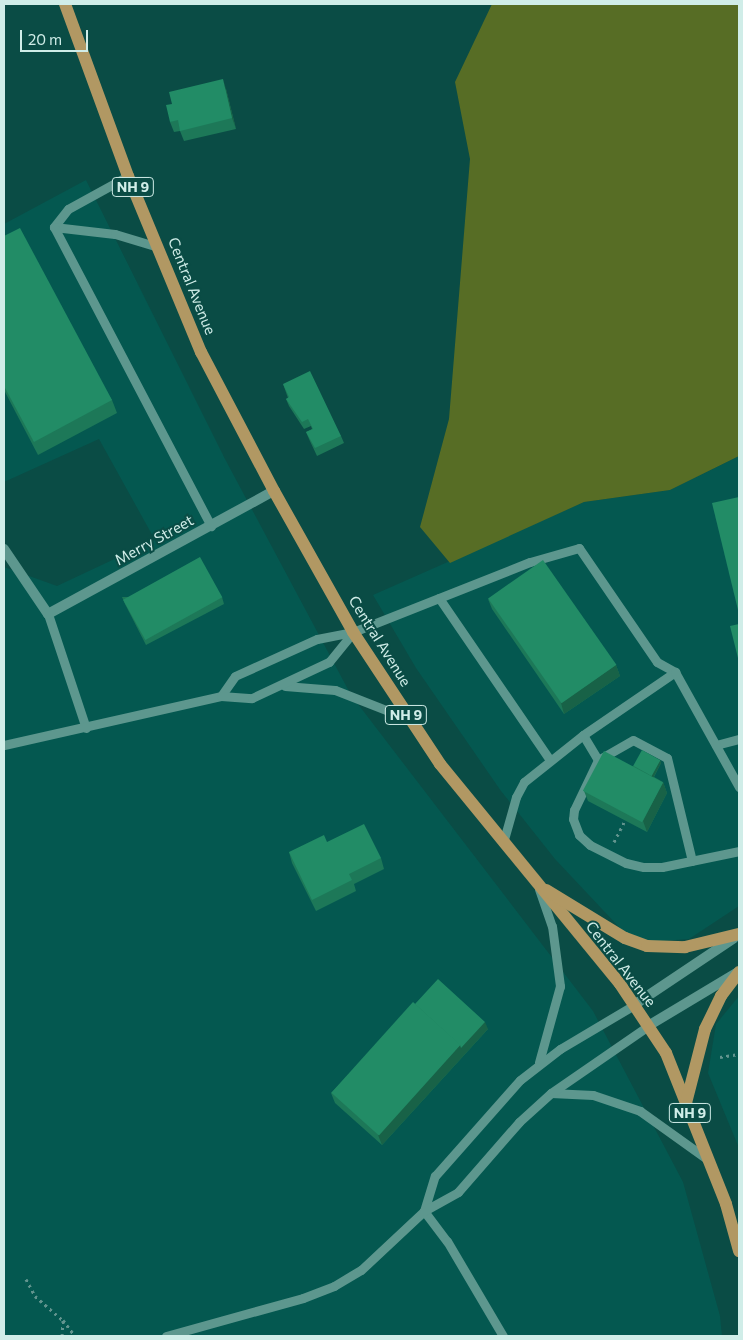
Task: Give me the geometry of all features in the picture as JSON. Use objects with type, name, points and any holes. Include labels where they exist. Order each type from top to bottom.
[{"type":"main road","name":"Central Avenue","points":[[65,4],[128,176],[201,352],[274,491],[353,632],[409,719],[503,843],[634,1005],[666,1053],[710,1161],[739,1251]]},
{"type":"main road","points":[[537,884],[625,938],[646,946],[685,947],[739,934]]},
{"type":"main road","points":[[686,1103],[705,1029],[721,996],[739,972]]},
{"type":"street","name":"Merry Street","points":[[48,614],[274,491]]},
{"type":"street","points":[[4,548],[48,614]]},
{"type":"street","points":[[634,1005],[739,934]]},
{"type":"street","points":[[648,1026],[739,972]]},
{"type":"lane","points":[[54,227],[68,209],[128,176]]},
{"type":"lane","points":[[54,227],[115,234],[158,247]]},
{"type":"lane","points":[[54,227],[211,526]]},
{"type":"lane","points":[[221,696],[235,676],[317,639],[353,632],[530,562],[579,548],[657,662],[675,672],[739,787]]},
{"type":"lane","points":[[439,598],[550,760]]},
{"type":"lane","points":[[48,614],[86,728]]},
{"type":"lane","points":[[4,745],[221,696],[252,698],[282,686],[329,662],[353,632]]},
{"type":"lane","points":[[503,843],[516,797],[524,782],[583,735],[675,672]]},
{"type":"lane","points":[[282,686],[335,690],[409,719]]},
{"type":"lane","points":[[583,735],[598,760]]},
{"type":"lane","points":[[716,745],[739,739]]},
{"type":"lane","points":[[692,861],[667,758],[633,740],[598,760],[574,810],[573,819],[579,835],[590,845],[635,865],[662,867],[692,861],[739,850]]},
{"type":"lane","points":[[537,884],[552,926],[560,986],[539,1062]]},
{"type":"lane","points":[[424,1211],[435,1176],[539,1062],[634,1005]]},
{"type":"lane","points":[[166,1336],[334,1286],[382,1252],[424,1211],[458,1192],[519,1122],[551,1093],[648,1026]]},
{"type":"lane","points":[[551,1093],[593,1095],[640,1111],[710,1161]]},
{"type":"lane","points":[[424,1211],[451,1248],[503,1336]]},
{"type":"path","points":[[613,843],[624,822]]},
{"type":"path","points":[[720,1057],[739,1054]]},
{"type":"path","points":[[26,1279],[35,1296],[63,1320],[75,1336]]},
{"type":"path","points":[[62,1336],[63,1320]]},
{"type":"shaded area","points":[[86,180],[225,459],[351,695],[593,1011],[683,1182],[720,1316],[722,1336],[4,1336],[4,567],[57,586],[155,540],[99,439],[4,482],[4,224]]},
{"type":"shaded area","points":[[739,456],[739,906],[689,939],[634,943],[555,859],[501,791],[416,668],[373,595],[584,502],[670,490]]},
{"type":"shaded area","points":[[739,996],[739,1148],[708,1073],[716,1024]]},
{"type":"green space","points":[[492,4],[739,4],[739,456],[670,490],[584,502],[450,563],[420,527],[449,419],[470,159],[455,82]]},
{"type":"building","points":[[223,79],[232,118],[180,131],[178,120],[170,122],[166,105],[172,104],[169,92]]},
{"type":"building","points":[[20,228],[112,400],[34,442],[4,386],[4,236]]},
{"type":"building","points":[[310,371],[341,436],[315,448],[306,432],[313,429],[308,419],[302,422],[286,399],[289,397],[283,384]]},
{"type":"building","points":[[739,497],[739,614],[712,503]]},
{"type":"building","points":[[200,557],[222,597],[145,640],[123,600]]},
{"type":"building","points":[[543,560],[616,665],[562,703],[488,598]]},
{"type":"building","points":[[739,624],[739,662],[730,626]]},
{"type":"building","points":[[642,750],[660,760],[652,776],[633,766]]},
{"type":"building","points":[[604,751],[663,782],[642,822],[583,791]]},
{"type":"building","points":[[364,824],[381,858],[349,874],[352,880],[312,900],[289,852],[324,835],[327,842]]},
{"type":"building","points":[[438,979],[485,1022],[461,1048],[415,1004]]},
{"type":"building","points":[[413,1002],[461,1045],[379,1135],[331,1093]]}]
